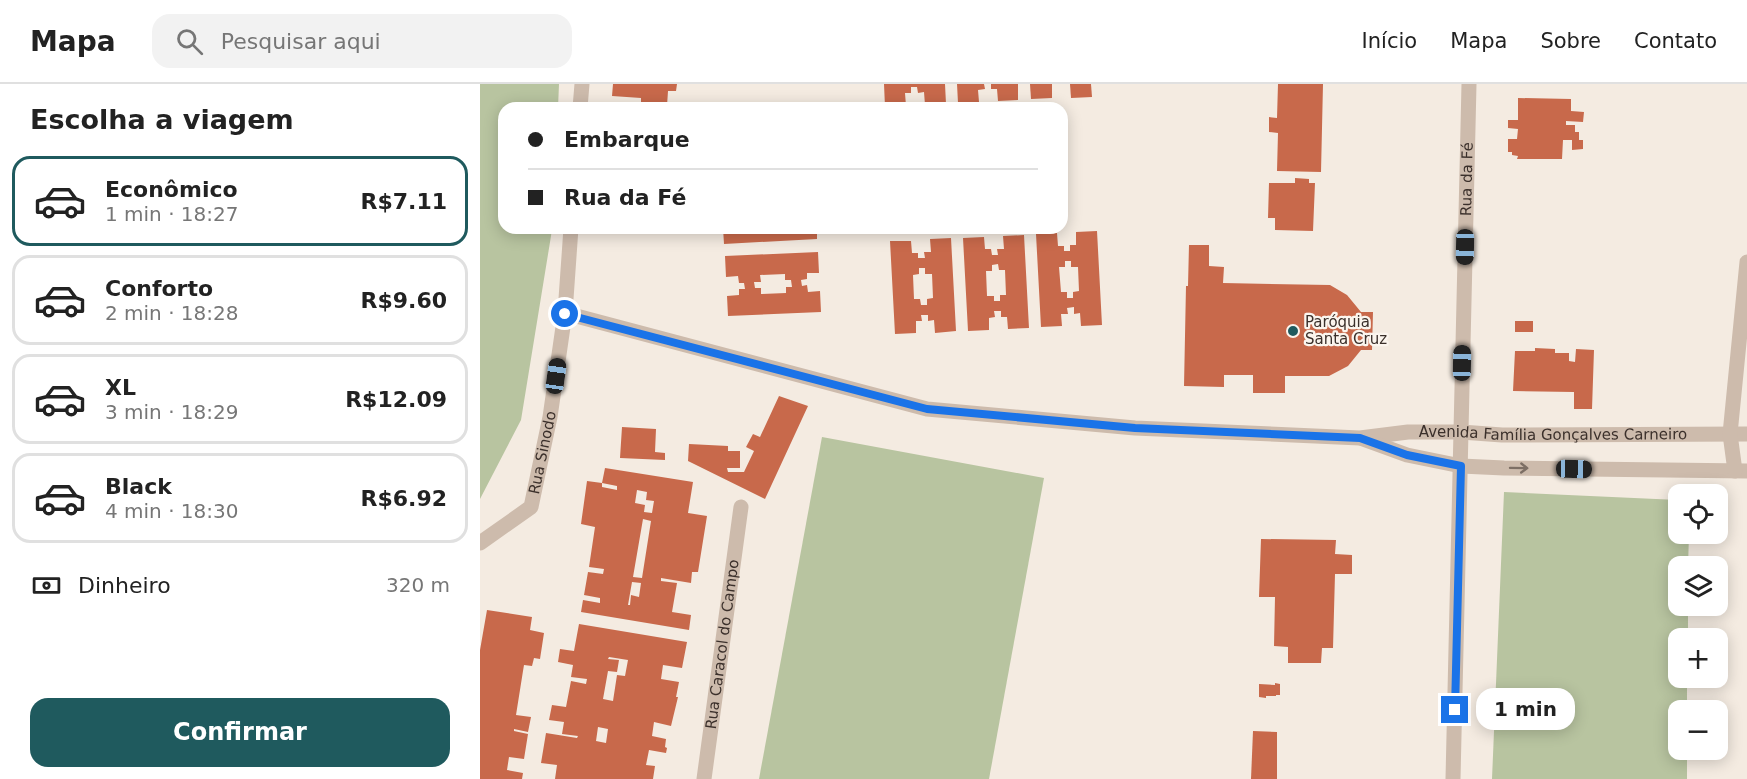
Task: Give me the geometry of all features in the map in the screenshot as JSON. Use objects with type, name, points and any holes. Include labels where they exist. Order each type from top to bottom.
[{"type":"street","points":[[580,102],[582,84]]},
{"type":"street","name":"Rua da Fé","points":[[1453,779],[1469,84]]},
{"type":"street","name":"Rua Sinodo","points":[[480,543],[531,507],[550,417],[565,314],[571,234]]},
{"type":"street","points":[[1741,471],[1730,434],[1747,262]]},
{"type":"street","name":"Avenida Família Gonçalves Carneiro","points":[[565,314],[927,409],[1135,428],[1360,438],[1408,432],[1502,435],[1747,434]]},
{"type":"street","name":"Avenida Família Gonçalves Carneiro","points":[[1360,438],[1407,455],[1461,466],[1741,471]]},
{"type":"street","name":"Rua Caracol do Campo","points":[[704,779],[741,507]]},
{"type":"green space","points":[[480,84],[559,84],[558,102],[498,102],[498,234],[551,234],[521,420],[480,499]]},
{"type":"green space","points":[[822,437],[1044,478],[989,779],[759,779]]},
{"type":"green space","points":[[1504,492],[1668,500],[1668,544],[1689,544],[1688,556],[1668,556],[1668,616],[1688,616],[1688,628],[1668,628],[1668,688],[1687,688],[1687,700],[1668,700],[1668,760],[1687,760],[1687,779],[1492,779]]},
{"type":"building","points":[[613,84],[677,84],[676,91],[668,91],[667,102],[641,102],[641,98],[612,96]]},
{"type":"building","points":[[884,84],[945,84],[946,102],[925,102],[924,92],[918,93],[917,87],[911,87],[911,93],[905,93],[906,102],[885,102]]},
{"type":"building","points":[[957,84],[984,84],[985,89],[978,90],[979,102],[958,102]]},
{"type":"building","points":[[991,84],[1018,84],[1018,100],[998,101],[997,89],[991,89]]},
{"type":"building","points":[[1030,84],[1052,84],[1052,98],[1031,99]]},
{"type":"building","points":[[1070,84],[1091,84],[1092,97],[1071,98]]},
{"type":"building","points":[[1278,84],[1323,84],[1321,172],[1277,171],[1278,133],[1269,132],[1269,117],[1277,118]]},
{"type":"building","points":[[1518,98],[1571,99],[1571,111],[1584,112],[1583,122],[1566,121],[1566,125],[1575,125],[1575,132],[1579,132],[1579,140],[1583,140],[1583,149],[1572,150],[1572,140],[1563,140],[1562,159],[1517,159],[1518,156],[1508,152],[1508,139],[1517,139],[1518,129],[1508,128],[1508,120],[1518,120]]},
{"type":"building","points":[[1295,178],[1309,179],[1309,183],[1315,183],[1313,231],[1275,230],[1275,218],[1268,218],[1269,183],[1295,183]]},
{"type":"building","points":[[1097,231],[1102,325],[1081,326],[1080,313],[1074,314],[1074,307],[1067,308],[1068,314],[1061,314],[1062,326],[1041,327],[1036,234],[1057,234],[1058,246],[1064,246],[1064,251],[1070,251],[1070,245],[1076,245],[1076,232]],"holes":[[[1065,261],[1071,261],[1071,267],[1078,267],[1079,291],[1073,292],[1073,298],[1067,298],[1067,292],[1061,292],[1059,267],[1065,267]]]},
{"type":"building","points":[[723,234],[817,234],[817,239],[724,244]]},
{"type":"building","points":[[1024,235],[1029,328],[1008,329],[1007,317],[1001,317],[1001,311],[994,311],[995,317],[989,318],[989,330],[968,331],[963,238],[984,237],[985,249],[991,249],[992,255],[998,255],[997,249],[1004,249],[1003,236]],"holes":[[[998,264],[999,270],[1005,270],[1006,295],[1000,295],[1000,301],[994,301],[994,296],[987,296],[986,271],[992,271],[992,265]]]},
{"type":"building","points":[[951,238],[956,331],[935,333],[934,320],[928,321],[928,315],[921,315],[922,321],[916,321],[916,333],[895,334],[890,241],[911,241],[912,253],[918,253],[918,258],[925,258],[924,252],[931,252],[930,239]],"holes":[[[919,268],[925,268],[925,274],[932,274],[933,298],[927,299],[927,305],[921,305],[920,299],[914,299],[913,275],[919,274]]]},
{"type":"building","name":"Paróquia Santa Cruz","points":[[1189,245],[1209,245],[1209,266],[1224,267],[1223,283],[1330,285],[1347,295],[1361,312],[1373,312],[1372,350],[1361,350],[1348,366],[1329,376],[1285,376],[1285,393],[1253,393],[1253,375],[1224,375],[1224,387],[1184,386]]},
{"type":"building","points":[[818,252],[819,273],[807,273],[807,279],[801,280],[802,286],[807,285],[808,292],[820,291],[821,312],[728,316],[727,296],[739,295],[739,289],[745,289],[744,283],[739,283],[738,276],[726,277],[725,256]],"holes":[[[785,274],[785,280],[791,280],[792,287],[786,287],[786,293],[761,294],[761,288],[755,288],[754,282],[761,282],[760,275]]]},
{"type":"building","points":[[1515,321],[1533,321],[1533,332],[1515,332]]},
{"type":"building","points":[[1535,348],[1555,349],[1555,353],[1569,353],[1569,361],[1575,362],[1576,349],[1594,350],[1592,409],[1574,409],[1574,392],[1513,391],[1515,351],[1535,351]]},
{"type":"building","points":[[779,396],[808,406],[765,499],[688,461],[689,444],[728,446],[728,451],[740,451],[740,468],[727,468],[728,472],[744,472],[754,451],[746,447],[753,434],[760,437]]},
{"type":"building","points":[[622,427],[656,429],[655,452],[665,453],[665,460],[620,458]]},
{"type":"building","points":[[605,468],[693,482],[688,513],[707,516],[698,572],[692,572],[691,583],[661,578],[661,581],[677,583],[672,612],[691,615],[689,630],[581,612],[583,600],[600,603],[600,598],[584,595],[588,572],[603,574],[604,569],[589,567],[595,527],[581,524],[587,481],[602,483]],"holes":[[[602,483],[617,486],[617,490],[602,487]],[[637,490],[647,492],[646,500],[654,501],[652,513],[644,512],[645,505],[635,503]],[[643,519],[651,521],[642,578],[633,577]],[[632,582],[641,583],[639,597],[631,595],[630,605],[628,605]]]},
{"type":"building","points":[[1261,539],[1336,540],[1335,554],[1352,555],[1352,574],[1335,574],[1333,648],[1322,648],[1321,663],[1288,663],[1288,647],[1274,646],[1275,597],[1259,597]]},
{"type":"building","points":[[487,610],[532,617],[530,630],[544,633],[540,659],[534,658],[532,666],[524,665],[516,715],[531,717],[528,732],[514,729],[514,731],[528,734],[524,759],[509,757],[507,770],[523,773],[522,779],[480,779],[480,650]]},
{"type":"building","points":[[579,624],[687,642],[682,668],[663,665],[661,679],[679,682],[676,697],[678,697],[671,726],[654,722],[652,736],[666,739],[665,747],[667,748],[666,753],[649,750],[646,765],[655,766],[653,779],[555,779],[557,765],[541,763],[546,733],[577,738],[578,736],[562,734],[564,722],[549,720],[552,705],[566,707],[571,681],[586,684],[587,679],[571,677],[573,665],[558,662],[560,649],[574,651]],"holes":[[[609,657],[628,660],[625,676],[617,675],[613,701],[603,699],[608,671],[617,672],[619,660],[608,659]],[[598,727],[608,729],[606,743],[596,741]]]},
{"type":"building","points":[[1275,683],[1280,684],[1280,695],[1259,697],[1259,684],[1275,685]]},
{"type":"building","points":[[1253,731],[1277,732],[1277,779],[1251,779]]},
{"type":"place","name":"Paróquia Santa Cruz","points":[[1293,331]]},
{"type":"route","points":[[565,314],[927,409],[1135,428],[1360,438],[1407,455],[1461,466],[1455,710]]}]
